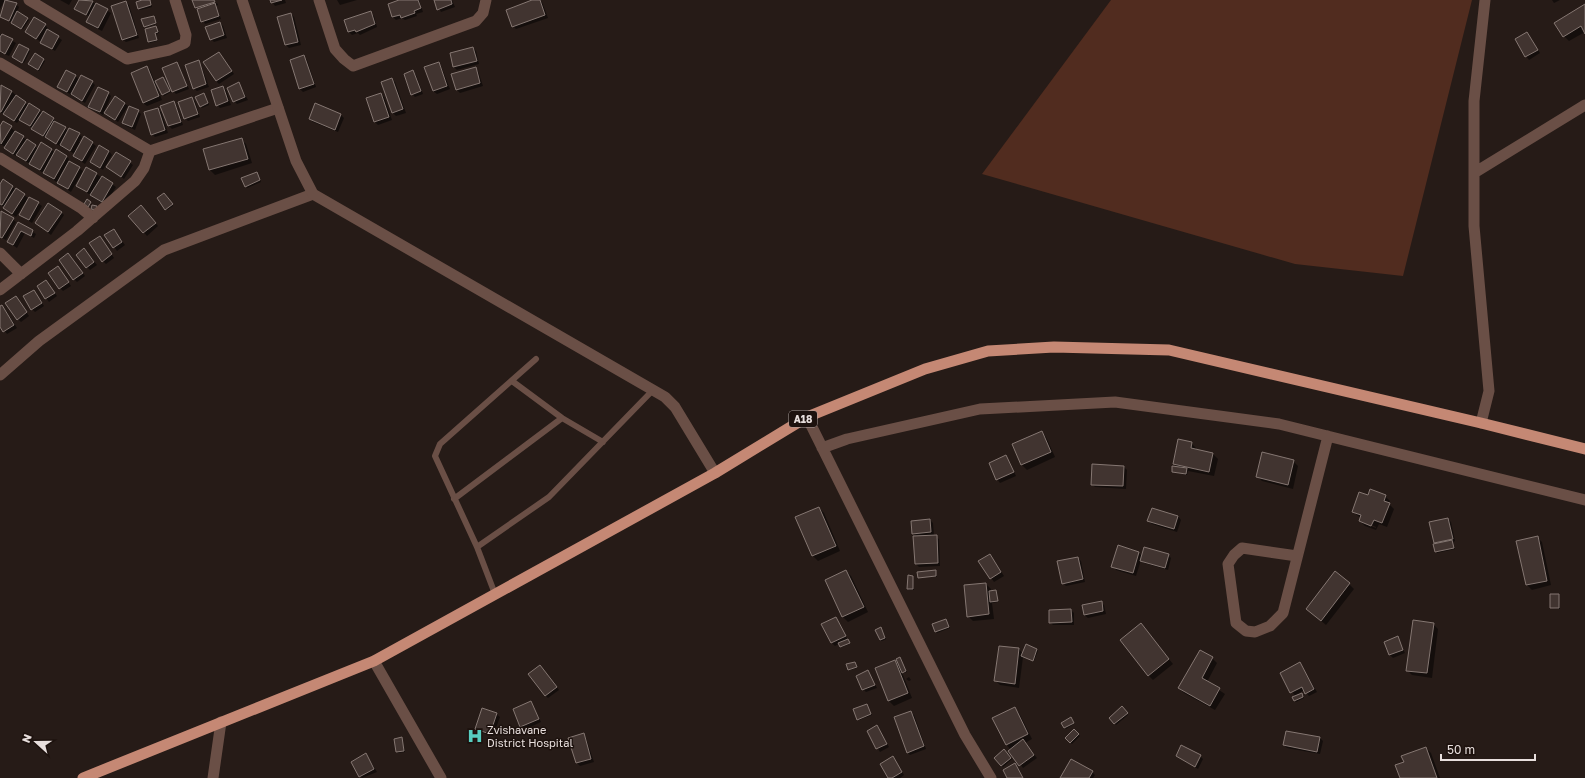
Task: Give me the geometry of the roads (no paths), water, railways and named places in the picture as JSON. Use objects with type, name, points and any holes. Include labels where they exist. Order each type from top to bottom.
[{"type":"highway","name":"A18","points":[[83,778],[374,661],[714,473],[807,417],[925,369],[988,351],[1054,347],[1169,350],[1481,423],[1585,449]]},
{"type":"street","points":[[29,0],[127,59],[169,50],[185,43],[186,34],[175,0]]},
{"type":"street","points":[[242,0],[296,161],[313,194],[653,390],[675,407],[714,473]]},
{"type":"street","points":[[319,0],[335,50],[354,66],[476,21],[483,13],[486,0]]},
{"type":"street","points":[[1481,423],[1489,391],[1474,226],[1474,101],[1486,0]]},
{"type":"street","points":[[0,63],[150,151],[278,108]]},
{"type":"street","points":[[1474,173],[1585,105]]},
{"type":"street","points":[[0,290],[92,218],[135,181],[144,168],[150,151]]},
{"type":"street","points":[[0,158],[81,208],[92,218]]},
{"type":"street","points":[[0,375],[39,341],[164,250],[313,194]]},
{"type":"street","points":[[0,253],[21,274]]},
{"type":"street","points":[[822,448],[847,439],[980,408],[1115,402],[1279,424],[1585,500]]},
{"type":"street","points":[[807,417],[965,736],[991,778]]},
{"type":"street","points":[[1297,556],[1242,548],[1234,554],[1228,564],[1236,623],[1246,631],[1255,632],[1270,626],[1283,613],[1328,436]]},
{"type":"street","points":[[374,661],[441,778]]},
{"type":"street","points":[[213,778],[221,722]]},
{"type":"lane","points":[[495,594],[477,547],[435,456],[440,444],[536,359]]},
{"type":"lane","points":[[512,381],[562,418],[603,442]]},
{"type":"lane","points":[[477,547],[549,498],[653,390]]},
{"type":"lane","points":[[454,499],[562,418]]},
{"type":"place","name":"Zvishavane District Hospital","points":[[475,736]]}]
